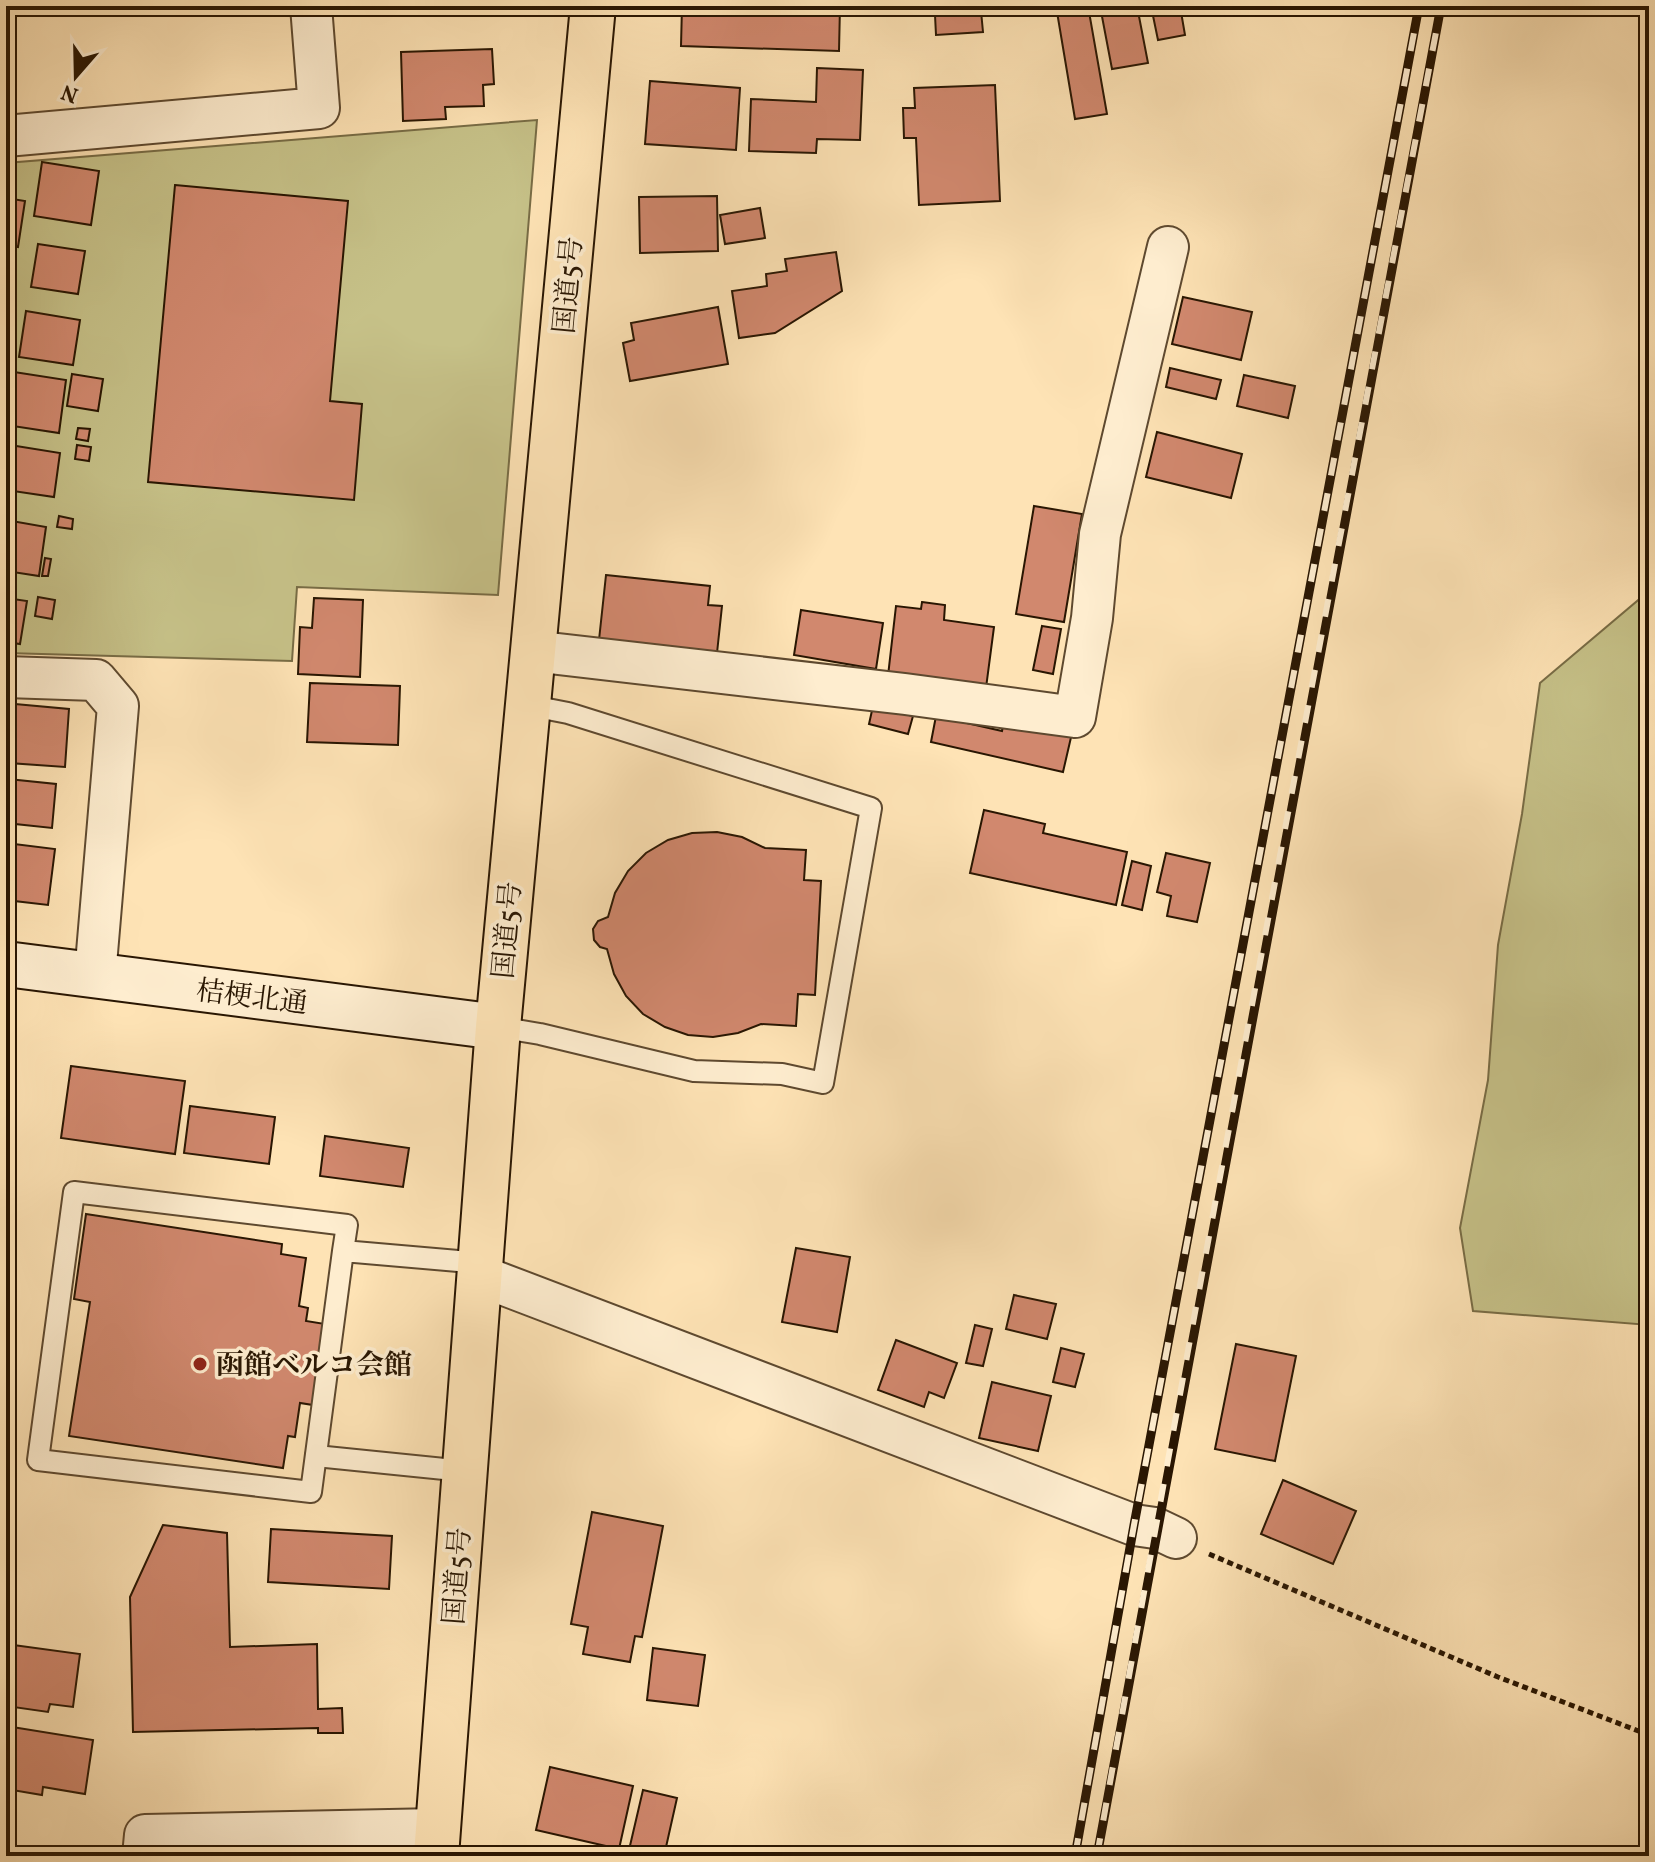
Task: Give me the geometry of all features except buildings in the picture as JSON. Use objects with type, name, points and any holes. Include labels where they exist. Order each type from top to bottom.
[{"type":"highway","name":"国道5号","points":[[437,1843],[498,1027],[593,6]]},
{"type":"street","points":[[6,136],[319,108],[311,6]]},
{"type":"street","points":[[532,651],[1075,717],[1092,618],[1100,534],[1168,247]]},
{"type":"street","points":[[6,677],[96,680],[118,706],[95,976]]},
{"type":"street","name":"桔梗北通","points":[[6,964],[498,1027]]},
{"type":"street","points":[[481,1269],[1134,1525],[1155,1528],[1176,1538]]},
{"type":"street","points":[[143,1856],[145,1835],[437,1843]]},
{"type":"lane","points":[[498,1027],[694,1071],[782,1074],[823,1083],[871,808],[568,713],[527,705]]},
{"type":"lane","points":[[74,1192],[347,1225],[343,1251],[311,1492],[38,1460],[74,1192]]},
{"type":"lane","points":[[343,1251],[481,1269]]},
{"type":"lane","points":[[316,1456],[464,1471]]},
{"type":"path","points":[[1176,1538],[1254,1575],[1484,1671],[1649,1735]]},
{"type":"shaded area","points":[[537,120],[498,595],[297,587],[292,661],[6,653],[6,163]]},
{"type":"shaded area","points":[[1649,591],[1649,1325],[1473,1311],[1460,1228],[1488,1080],[1498,945],[1522,814],[1540,683]]},
{"type":"railway","points":[[1075,1856],[1134,1525],[1419,6]]},
{"type":"railway","points":[[1097,1856],[1223,1161],[1441,6]]},
{"type":"place","name":"函館ベルコ会館","points":[[200,1364]]}]
